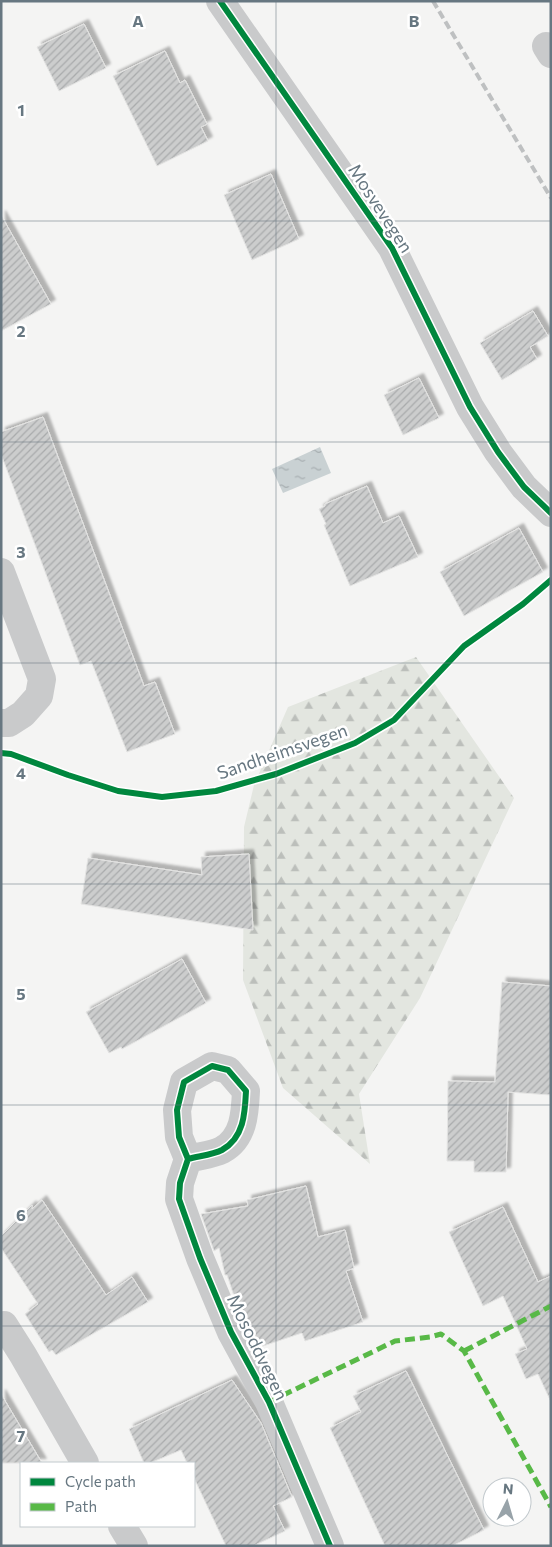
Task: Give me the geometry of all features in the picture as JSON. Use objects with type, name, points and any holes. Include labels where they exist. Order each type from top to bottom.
[{"type":"street","name":"Mosvevegen","points":[[220,1],[392,248],[470,407],[498,452],[524,487],[550,512]]},
{"type":"street","points":[[1,572],[42,679],[39,696],[23,714],[9,723],[1,723]]},
{"type":"street","name":"Mosoddvegen","points":[[188,1159],[180,1183],[179,1199],[200,1258],[231,1332],[269,1402],[330,1546]]},
{"type":"street","points":[[4,1325],[84,1462]]},
{"type":"street","points":[[123,1527],[134,1546]]},
{"type":"green space","points":[[416,657],[514,798],[420,998],[359,1094],[370,1164],[283,1088],[243,980],[244,827],[254,785],[288,707]]},
{"type":"water","points":[[320,447],[331,473],[283,493],[272,469]]},
{"type":"building","points":[[84,24],[106,68],[59,91],[37,47]]},
{"type":"building","points":[[165,51],[180,83],[185,80],[207,124],[201,127],[208,141],[157,166],[113,76]]},
{"type":"building","points":[[271,174],[299,239],[252,260],[224,195]]},
{"type":"building","points":[[1,215],[51,304],[1,331]]},
{"type":"building","points":[[533,311],[548,336],[530,347],[537,359],[502,380],[480,343]]},
{"type":"building","points":[[419,378],[439,418],[403,435],[384,395]]},
{"type":"building","points":[[43,417],[144,686],[155,682],[175,734],[127,752],[91,661],[80,665],[1,454],[1,432]]},
{"type":"building","points":[[367,486],[383,523],[399,516],[418,557],[350,586],[319,509],[325,506],[325,504]]},
{"type":"building","points":[[519,528],[543,572],[464,616],[440,572]]},
{"type":"building","points":[[249,854],[253,930],[81,904],[88,858],[202,875],[201,857]]},
{"type":"building","points":[[182,959],[206,1003],[122,1049],[121,1047],[109,1053],[86,1012]]},
{"type":"building","points":[[502,982],[551,986],[551,1095],[508,1092],[506,1172],[474,1172],[474,1161],[447,1161],[448,1081],[495,1082]]},
{"type":"building","points":[[306,1186],[318,1237],[345,1230],[354,1268],[346,1271],[363,1322],[305,1341],[302,1333],[257,1348],[238,1308],[227,1275],[225,1275],[219,1248],[214,1251],[201,1214],[248,1206],[247,1200]]},
{"type":"building","points":[[42,1200],[106,1295],[132,1277],[148,1302],[56,1355],[52,1350],[49,1352],[25,1314],[38,1304],[1,1248],[1,1236],[32,1205],[32,1209]]},
{"type":"building","points":[[503,1207],[538,1282],[551,1276],[551,1402],[538,1374],[526,1379],[515,1354],[527,1349],[503,1296],[483,1306],[449,1232]]},
{"type":"building","points":[[406,1371],[484,1530],[452,1546],[385,1546],[330,1428],[361,1412],[353,1396]]},
{"type":"building","points":[[232,1380],[261,1423],[292,1497],[273,1506],[285,1531],[253,1546],[226,1546],[195,1480],[195,1462],[187,1462],[181,1450],[152,1462],[144,1462],[129,1429]]},
{"type":"building","points":[[1,1394],[41,1462],[1,1463]]},
{"type":"railway","points":[[433,1],[551,198]]},
{"type":"marked path","points":[[464,1351],[551,1306]]},
{"type":"marked path","points":[[269,1402],[395,1341],[441,1334],[464,1351],[551,1507]]},
{"type":"cycle path","points":[[220,1],[392,248],[470,407],[498,452],[524,487],[551,513]]},
{"type":"cycle path","name":"Sandheimsvegen","points":[[1,753],[11,754],[118,791],[162,797],[216,791],[276,774],[355,743],[394,720],[464,646],[523,604],[551,580]]},
{"type":"cycle path","points":[[188,1159],[222,1150],[235,1139],[239,1132],[244,1116],[246,1091],[228,1070],[212,1066],[184,1082],[177,1110],[179,1137],[188,1159],[180,1183],[179,1199],[200,1258],[231,1332],[269,1402],[330,1546]]}]
